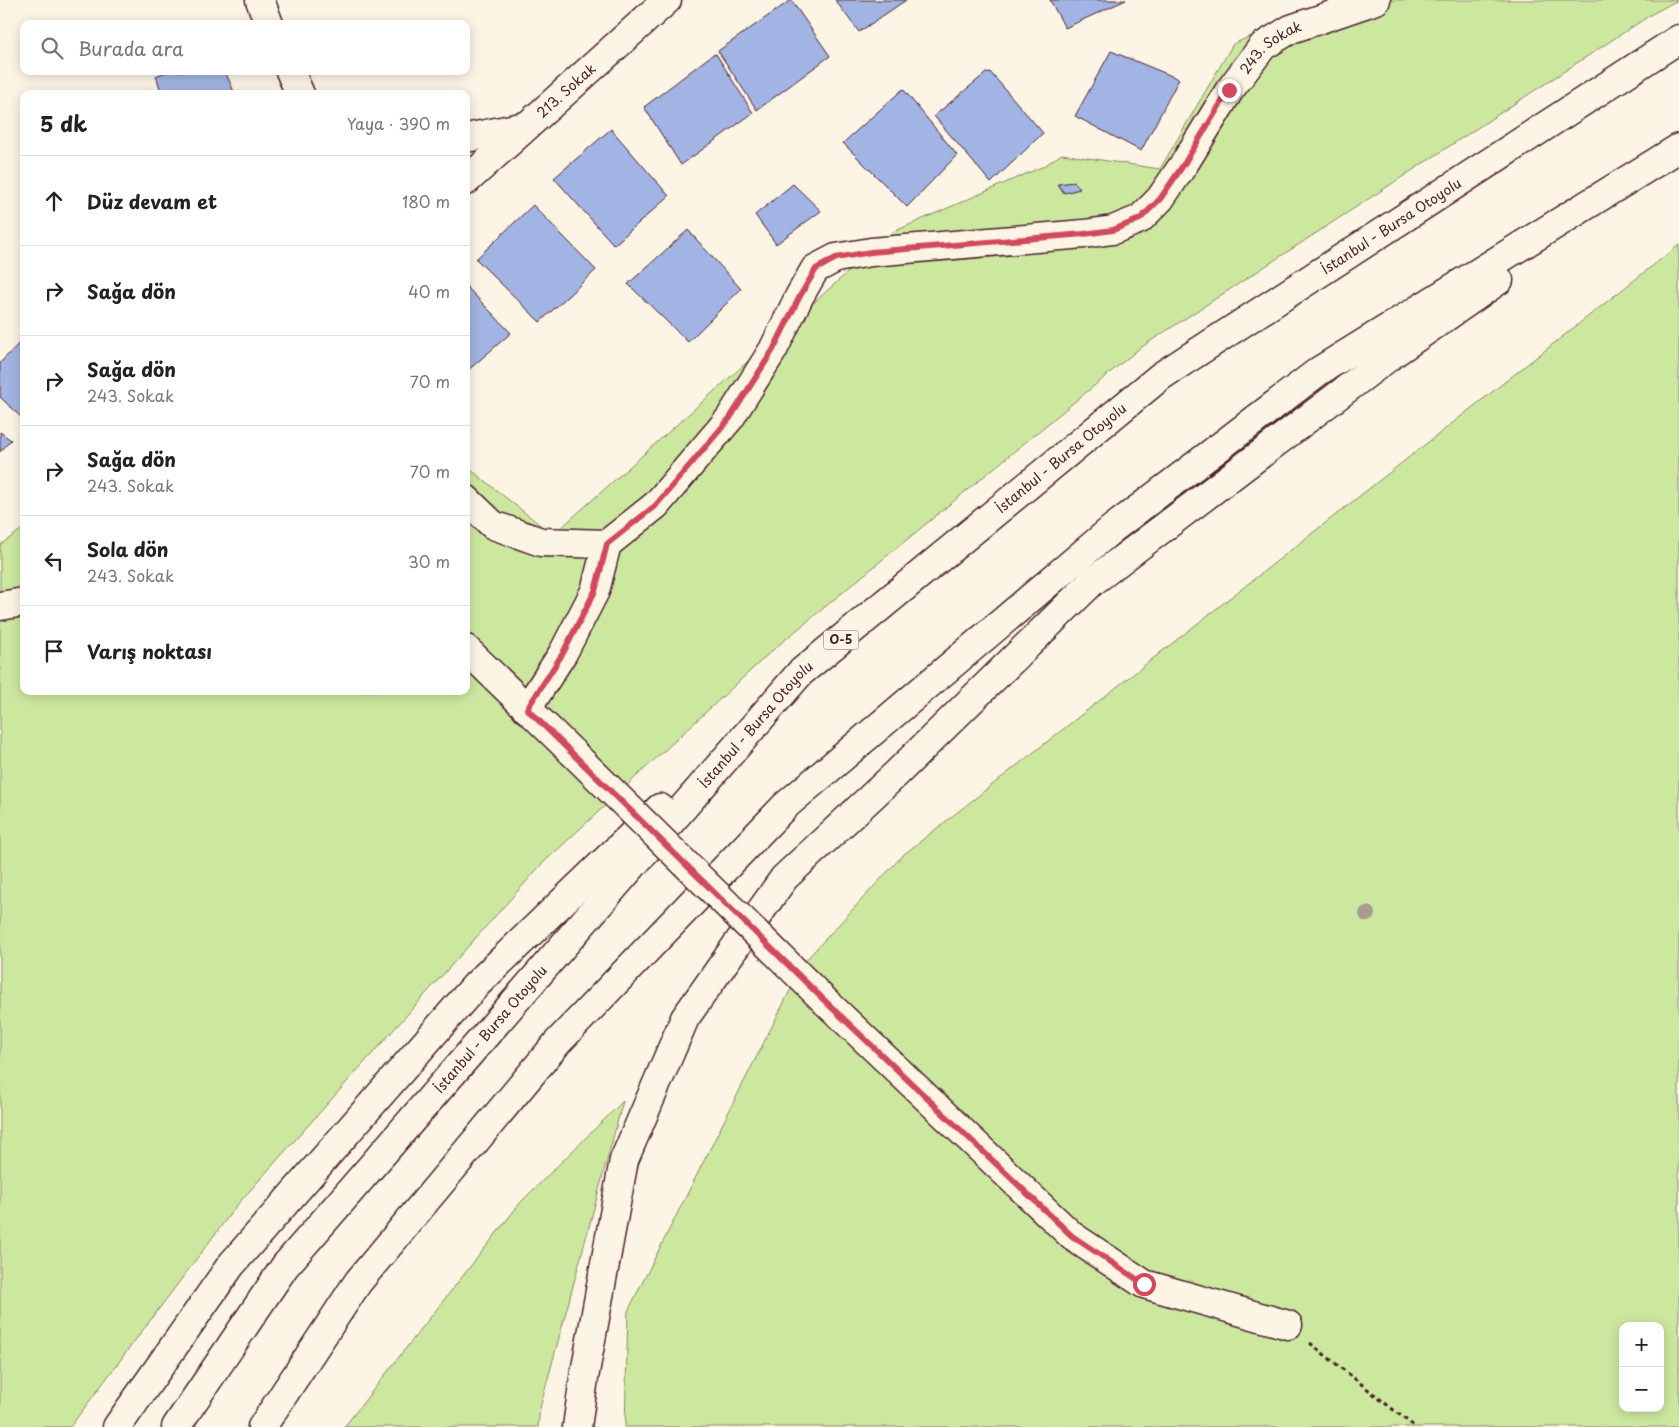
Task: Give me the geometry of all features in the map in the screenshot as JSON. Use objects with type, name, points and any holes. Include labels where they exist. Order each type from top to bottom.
[{"type":"main road","points":[[260,0],[268,20]]},
{"type":"main road","name":"213. Sokak","points":[[470,178],[667,0]]},
{"type":"main road","name":"243. Sokak","points":[[607,544],[656,505],[730,418],[773,350],[816,269],[836,258],[871,252],[1084,234],[1113,230],[1140,219],[1160,199],[1184,164],[1229,90],[1263,46],[1291,29],[1376,0]]},
{"type":"main road","name":"İstanbul - Bursa Otoyolu","points":[[176,1427],[285,1266],[800,673],[1161,376],[1679,38]]},
{"type":"main road","points":[[292,75],[298,90]]},
{"type":"main road","points":[[470,137],[530,125]]},
{"type":"main road","points":[[262,1427],[358,1282],[552,1050],[785,806],[1112,529],[1319,370],[1679,148]]},
{"type":"main road","points":[[577,1427],[584,1378],[624,1160],[685,1018],[784,878],[896,774],[1092,582],[1394,353],[1679,152]]},
{"type":"main road","points":[[470,503],[493,525],[540,542],[607,544],[595,591],[563,653],[527,709]]},
{"type":"main road","points":[[0,606],[20,603]]},
{"type":"main road","points":[[470,653],[826,1002],[1072,1236],[1144,1284],[1288,1325]]},
{"type":"main road","points":[[116,1427],[231,1265],[476,985],[800,673]]},
{"type":"path","points":[[1288,1325],[1415,1427]]},
{"type":"green space","points":[[1334,0],[1678,0],[1652,14],[1140,348],[775,648],[541,865],[237,1205],[70,1427],[0,1427],[0,545],[20,531],[20,695],[470,695],[470,469],[553,535],[893,232],[1044,166],[1062,154],[1160,169],[1233,44]]},
{"type":"green space","points":[[1679,245],[1679,1427],[625,1427],[628,1311],[805,961],[903,855]]},
{"type":"green space","points":[[623,1101],[540,1408],[538,1427],[344,1427],[521,1202]]},
{"type":"building","points":[[791,0],[830,56],[757,110],[718,51]]},
{"type":"building","points":[[835,0],[906,0],[859,32]]},
{"type":"building","points":[[1050,0],[1126,0],[1065,28]]},
{"type":"building","points":[[1111,51],[1179,79],[1141,151],[1075,116]]},
{"type":"building","points":[[716,54],[753,113],[681,165],[644,107],[712,55]]},
{"type":"building","points":[[990,72],[1043,133],[991,183],[934,116],[986,73]]},
{"type":"building","points":[[227,75],[233,90],[161,90],[156,76]]},
{"type":"building","points":[[903,89],[957,155],[907,207],[843,143]]},
{"type":"building","points":[[611,129],[669,196],[614,245],[554,178]]},
{"type":"building","points":[[1074,182],[1080,189],[1064,193],[1058,184]]},
{"type":"building","points":[[793,184],[821,211],[776,244],[755,215]]},
{"type":"building","points":[[533,205],[596,270],[540,322],[476,259]]},
{"type":"building","points":[[688,230],[741,289],[688,342],[628,284]]},
{"type":"building","points":[[470,290],[511,333],[470,369]]},
{"type":"building","points":[[20,342],[20,416],[0,397],[0,363]]},
{"type":"building","points":[[0,432],[11,440],[0,452]]},
{"type":"route","points":[[1144,1284],[1072,1236],[826,1002],[527,709],[563,653],[595,591],[607,544],[656,505],[730,418],[773,350],[816,269],[836,258],[871,252],[1084,234],[1113,230],[1140,219],[1160,199],[1184,164],[1229,90]]}]
